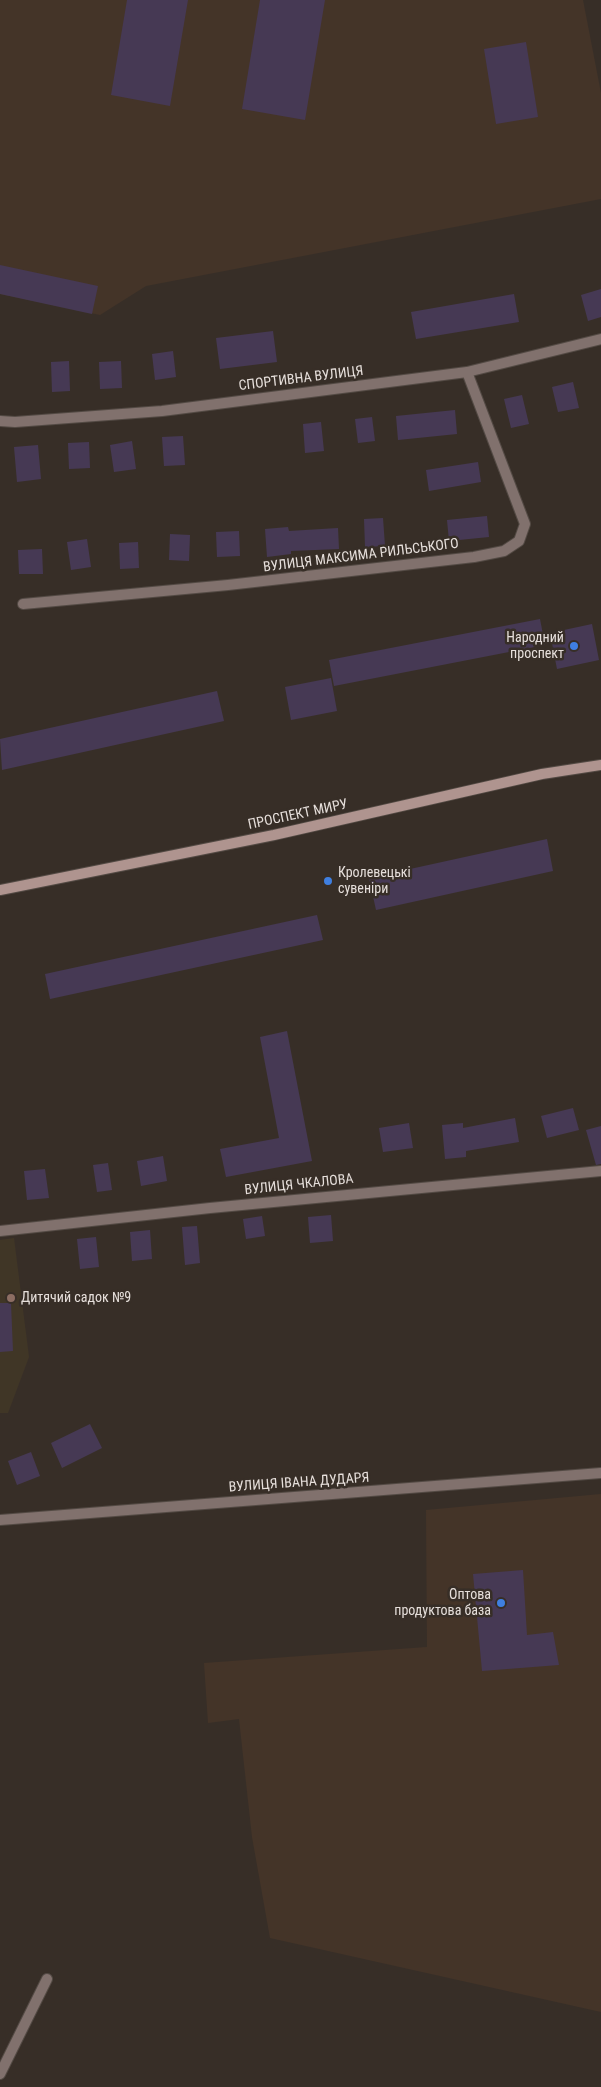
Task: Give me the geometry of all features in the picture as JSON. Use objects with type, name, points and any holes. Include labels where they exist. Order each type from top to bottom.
[{"type":"street","name":"СПОРТИВНА ВУЛИЦЯ","points":[[0,421],[16,422],[162,411],[467,372],[601,339]]},
{"type":"street","name":"ВУЛИЦЯ МАКСИМА РИЛЬСЬКОГО","points":[[23,604],[228,585],[504,551],[519,541],[525,524],[467,372]]},
{"type":"street","name":"ПРОСПЕКТ МИРУ","points":[[0,890],[274,835],[542,774],[601,765]]},
{"type":"street","name":"ВУЛИЦЯ ЧКАЛОВА","points":[[0,1231],[229,1206],[601,1171]]},
{"type":"street","name":"ВУЛИЦЯ ІВАНА ДУДАРЯ","points":[[0,1520],[601,1473]]},
{"type":"street","points":[[0,2074],[47,1979]]},
{"type":"shaded area","points":[[0,0],[583,0],[601,93],[601,199],[146,286],[100,315],[0,294]]},
{"type":"shaded area","name":"Дитячий садок №9","points":[[14,1238],[29,1357],[8,1413],[0,1413],[0,1240]]},
{"type":"shaded area","points":[[601,1494],[601,2012],[270,1938],[252,1837],[239,1719],[208,1723],[204,1663],[427,1647],[426,1510]]},
{"type":"building","points":[[127,0],[188,0],[170,106],[111,95]]},
{"type":"building","points":[[260,0],[325,0],[305,120],[242,109]]},
{"type":"building","points":[[526,42],[538,117],[496,124],[484,49]]},
{"type":"building","points":[[0,265],[98,286],[92,314],[0,294]]},
{"type":"building","points":[[601,289],[601,317],[588,321],[581,295]]},
{"type":"building","points":[[514,294],[519,322],[416,339],[411,312]]},
{"type":"building","points":[[273,331],[277,362],[220,369],[216,338]]},
{"type":"building","points":[[173,351],[176,377],[155,380],[152,354]]},
{"type":"building","points":[[69,361],[70,391],[52,392],[51,362]]},
{"type":"building","points":[[121,361],[122,388],[100,389],[99,362]]},
{"type":"building","points":[[573,382],[579,408],[558,412],[552,387]]},
{"type":"building","points":[[522,395],[529,424],[511,428],[504,399]]},
{"type":"building","points":[[455,410],[457,434],[398,440],[396,416]]},
{"type":"building","points":[[372,417],[375,441],[358,443],[355,419]]},
{"type":"building","points":[[321,422],[324,451],[305,453],[303,424]]},
{"type":"building","points":[[183,436],[185,465],[164,466],[162,437]]},
{"type":"building","points":[[132,441],[136,469],[114,472],[110,445]]},
{"type":"building","points":[[89,442],[90,468],[69,469],[68,443]]},
{"type":"building","points":[[38,445],[41,479],[17,482],[14,447]]},
{"type":"building","points":[[478,462],[481,482],[429,491],[426,470]]},
{"type":"building","points":[[487,516],[489,537],[449,541],[447,520]]},
{"type":"building","points":[[383,518],[385,546],[365,547],[364,519]]},
{"type":"building","points":[[288,527],[289,531],[338,528],[339,549],[291,551],[291,554],[267,557],[265,529]]},
{"type":"building","points":[[239,531],[240,556],[217,557],[216,532]]},
{"type":"building","points":[[170,534],[190,535],[189,561],[169,560]]},
{"type":"building","points":[[87,539],[91,567],[71,570],[67,542]]},
{"type":"building","points":[[138,542],[139,568],[120,569],[119,543]]},
{"type":"building","points":[[42,549],[43,574],[19,574],[18,550]]},
{"type":"building","points":[[540,619],[545,645],[334,686],[329,660]]},
{"type":"building","name":"Народний проспект","points":[[592,624],[599,660],[557,669],[550,633]]},
{"type":"building","points":[[331,678],[337,711],[291,720],[285,687]]},
{"type":"building","points":[[217,691],[224,721],[2,770],[0,739]]},
{"type":"building","points":[[547,839],[553,871],[376,910],[369,878]]},
{"type":"building","points":[[317,915],[323,940],[50,999],[45,974]]},
{"type":"building","points":[[287,1031],[312,1161],[226,1177],[220,1149],[279,1138],[260,1037]]},
{"type":"building","points":[[573,1108],[579,1130],[547,1138],[541,1116]]},
{"type":"building","points":[[515,1118],[519,1142],[466,1151],[466,1157],[445,1159],[442,1125],[463,1123],[463,1128]]},
{"type":"building","points":[[409,1123],[413,1148],[383,1152],[379,1128]]},
{"type":"building","points":[[601,1126],[601,1164],[596,1165],[586,1130]]},
{"type":"building","points":[[163,1156],[167,1181],[141,1186],[137,1161]]},
{"type":"building","points":[[108,1163],[112,1190],[97,1192],[93,1165]]},
{"type":"building","points":[[45,1169],[49,1198],[27,1200],[24,1171]]},
{"type":"building","points":[[331,1215],[333,1241],[310,1243],[308,1217]]},
{"type":"building","points":[[262,1216],[265,1236],[246,1239],[243,1219]]},
{"type":"building","points":[[197,1226],[200,1263],[185,1265],[182,1227]]},
{"type":"building","points":[[150,1230],[152,1259],[132,1261],[130,1232]]},
{"type":"building","points":[[96,1237],[99,1267],[80,1269],[77,1239]]},
{"type":"building","points":[[0,1303],[11,1303],[13,1351],[0,1352]]},
{"type":"building","points":[[90,1424],[102,1448],[62,1468],[51,1443]]},
{"type":"building","points":[[31,1452],[40,1476],[17,1485],[8,1461]]},
{"type":"building","name":"Оптова продуктова база","points":[[523,1570],[527,1635],[553,1632],[559,1665],[482,1671],[473,1574]]},
{"type":"place","name":"Народний проспект","points":[[574,646]]},
{"type":"place","name":"Кролевецькі сувеніри","points":[[328,881]]},
{"type":"place","name":"Дитячий садок №9","points":[[11,1298]]},
{"type":"place","name":"Оптова продуктова база","points":[[501,1603]]}]
